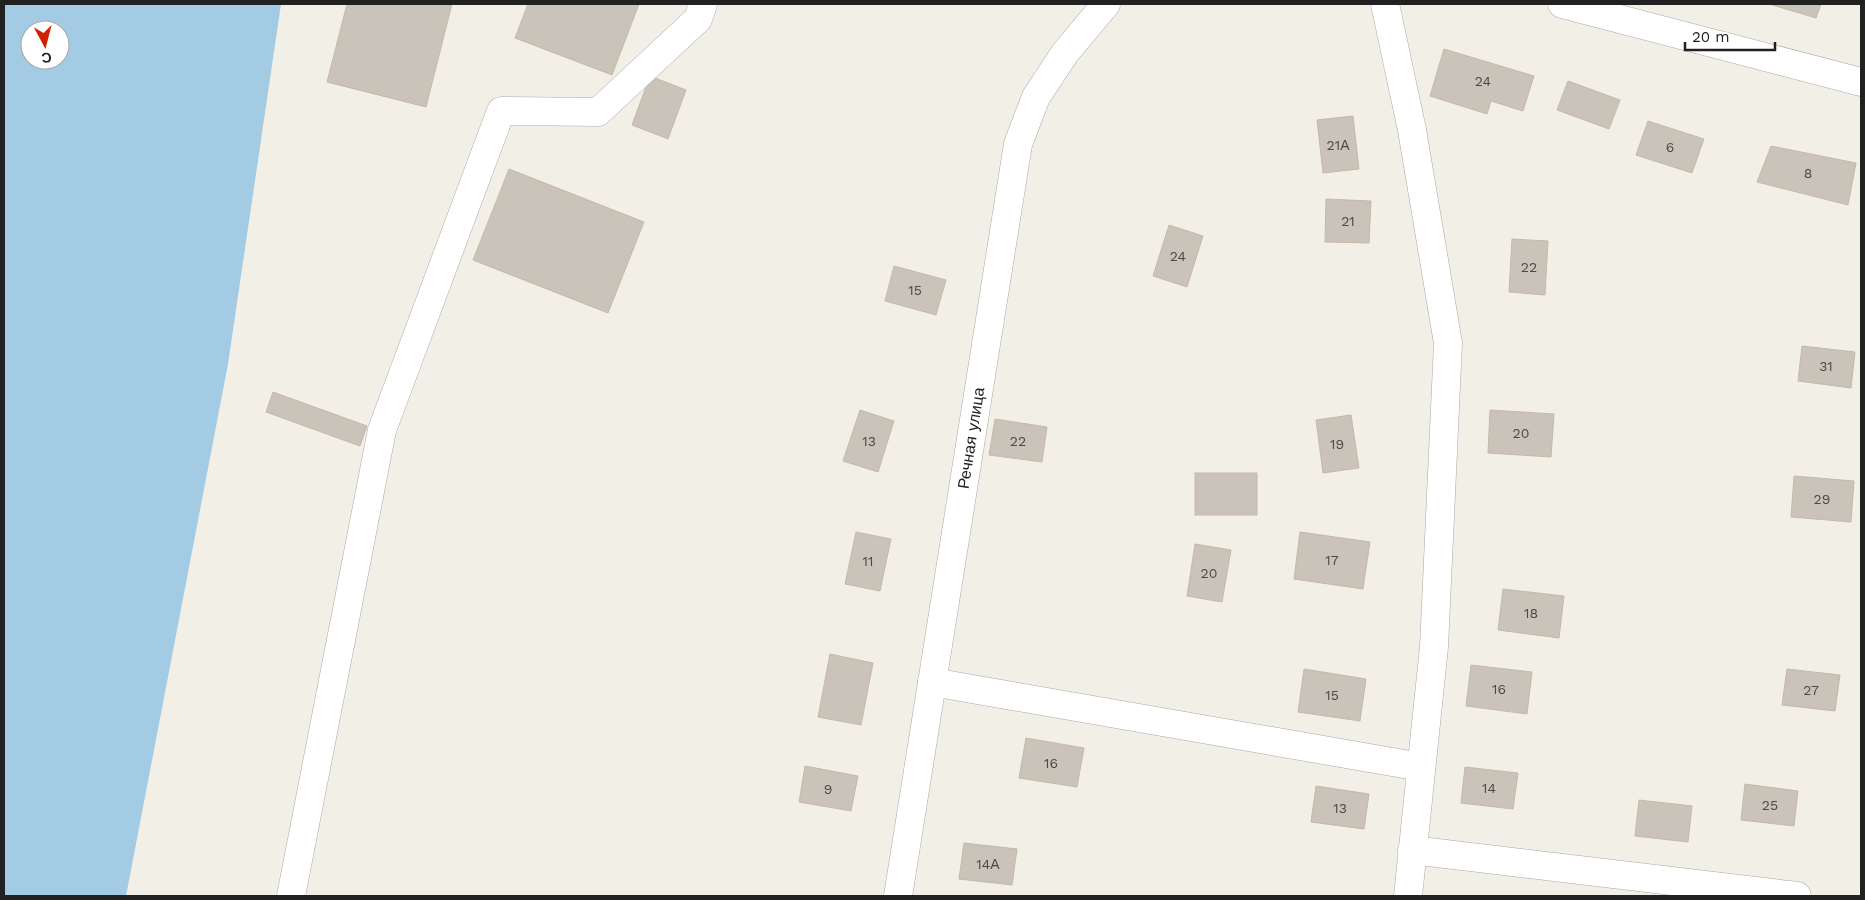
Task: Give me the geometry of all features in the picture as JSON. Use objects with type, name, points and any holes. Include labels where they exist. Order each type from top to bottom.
[{"type":"street","points":[[291,896],[382,430],[501,111],[598,112],[698,18],[703,4]]},
{"type":"street","name":"Речная улица","points":[[898,896],[1018,144],[1036,97],[1065,53],[1106,4]]},
{"type":"street","points":[[1385,4],[1412,130],[1448,343],[1434,648],[1408,896]]},
{"type":"street","points":[[1562,4],[1861,82]]},
{"type":"street","points":[[932,682],[1421,767]]},
{"type":"street","points":[[1412,850],[1797,896]]},
{"type":"water","points":[[4,4],[281,4],[228,364],[126,896],[4,896]]},
{"type":"building","points":[[347,4],[452,4],[426,107],[327,82]]},
{"type":"building","points":[[528,4],[639,4],[612,75],[515,38]]},
{"type":"building","points":[[1769,4],[1821,4],[1816,18]]},
{"type":"building","points":[[1444,49],[1534,76],[1523,111],[1491,101],[1487,114],[1430,96]]},
{"type":"building","points":[[650,76],[686,90],[668,139],[632,125]]},
{"type":"building","points":[[1568,81],[1620,100],[1609,129],[1557,110]]},
{"type":"building","points":[[1353,116],[1359,169],[1323,173],[1317,120]]},
{"type":"building","points":[[1648,121],[1704,139],[1692,173],[1636,155]]},
{"type":"building","points":[[1771,146],[1856,163],[1848,205],[1757,182]]},
{"type":"building","points":[[509,169],[644,222],[608,313],[473,260]]},
{"type":"building","points":[[1326,199],[1371,201],[1369,243],[1325,242]]},
{"type":"building","points":[[1169,225],[1203,236],[1187,287],[1153,276]]},
{"type":"building","points":[[1512,239],[1548,241],[1545,295],[1509,292]]},
{"type":"building","points":[[894,266],[946,280],[936,315],[885,301]]},
{"type":"building","points":[[1802,346],[1855,352],[1851,388],[1798,381]]},
{"type":"building","points":[[273,392],[367,426],[360,446],[266,412]]},
{"type":"building","points":[[860,410],[894,421],[878,472],[843,461]]},
{"type":"building","points":[[1490,410],[1554,414],[1551,457],[1488,453]]},
{"type":"building","points":[[1351,415],[1359,468],[1323,473],[1316,420]]},
{"type":"building","points":[[995,419],[1047,427],[1042,462],[989,455]]},
{"type":"building","points":[[1195,473],[1257,473],[1257,515],[1195,515]]},
{"type":"building","points":[[1794,476],[1854,481],[1851,522],[1791,517]]},
{"type":"building","points":[[856,532],[891,539],[880,591],[845,584]]},
{"type":"building","points":[[1300,532],[1370,542],[1363,589],[1294,579]]},
{"type":"building","points":[[1195,544],[1231,550],[1222,602],[1187,596]]},
{"type":"building","points":[[1503,589],[1564,596],[1559,638],[1498,630]]},
{"type":"building","points":[[830,654],[873,663],[861,725],[818,717]]},
{"type":"building","points":[[1471,665],[1532,672],[1527,714],[1466,706]]},
{"type":"building","points":[[1304,669],[1366,679],[1360,721],[1298,712]]},
{"type":"building","points":[[1787,669],[1840,675],[1835,711],[1782,705]]},
{"type":"building","points":[[1026,738],[1084,748],[1077,787],[1019,778]]},
{"type":"building","points":[[805,766],[858,776],[851,811],[799,802]]},
{"type":"building","points":[[1465,767],[1518,773],[1513,809],[1461,803]]},
{"type":"building","points":[[1745,784],[1798,791],[1794,826],[1741,820]]},
{"type":"building","points":[[1316,786],[1369,794],[1364,829],[1311,822]]},
{"type":"building","points":[[1639,800],[1692,806],[1688,842],[1635,836]]},
{"type":"building","points":[[964,843],[1017,849],[1012,885],[959,879]]}]
